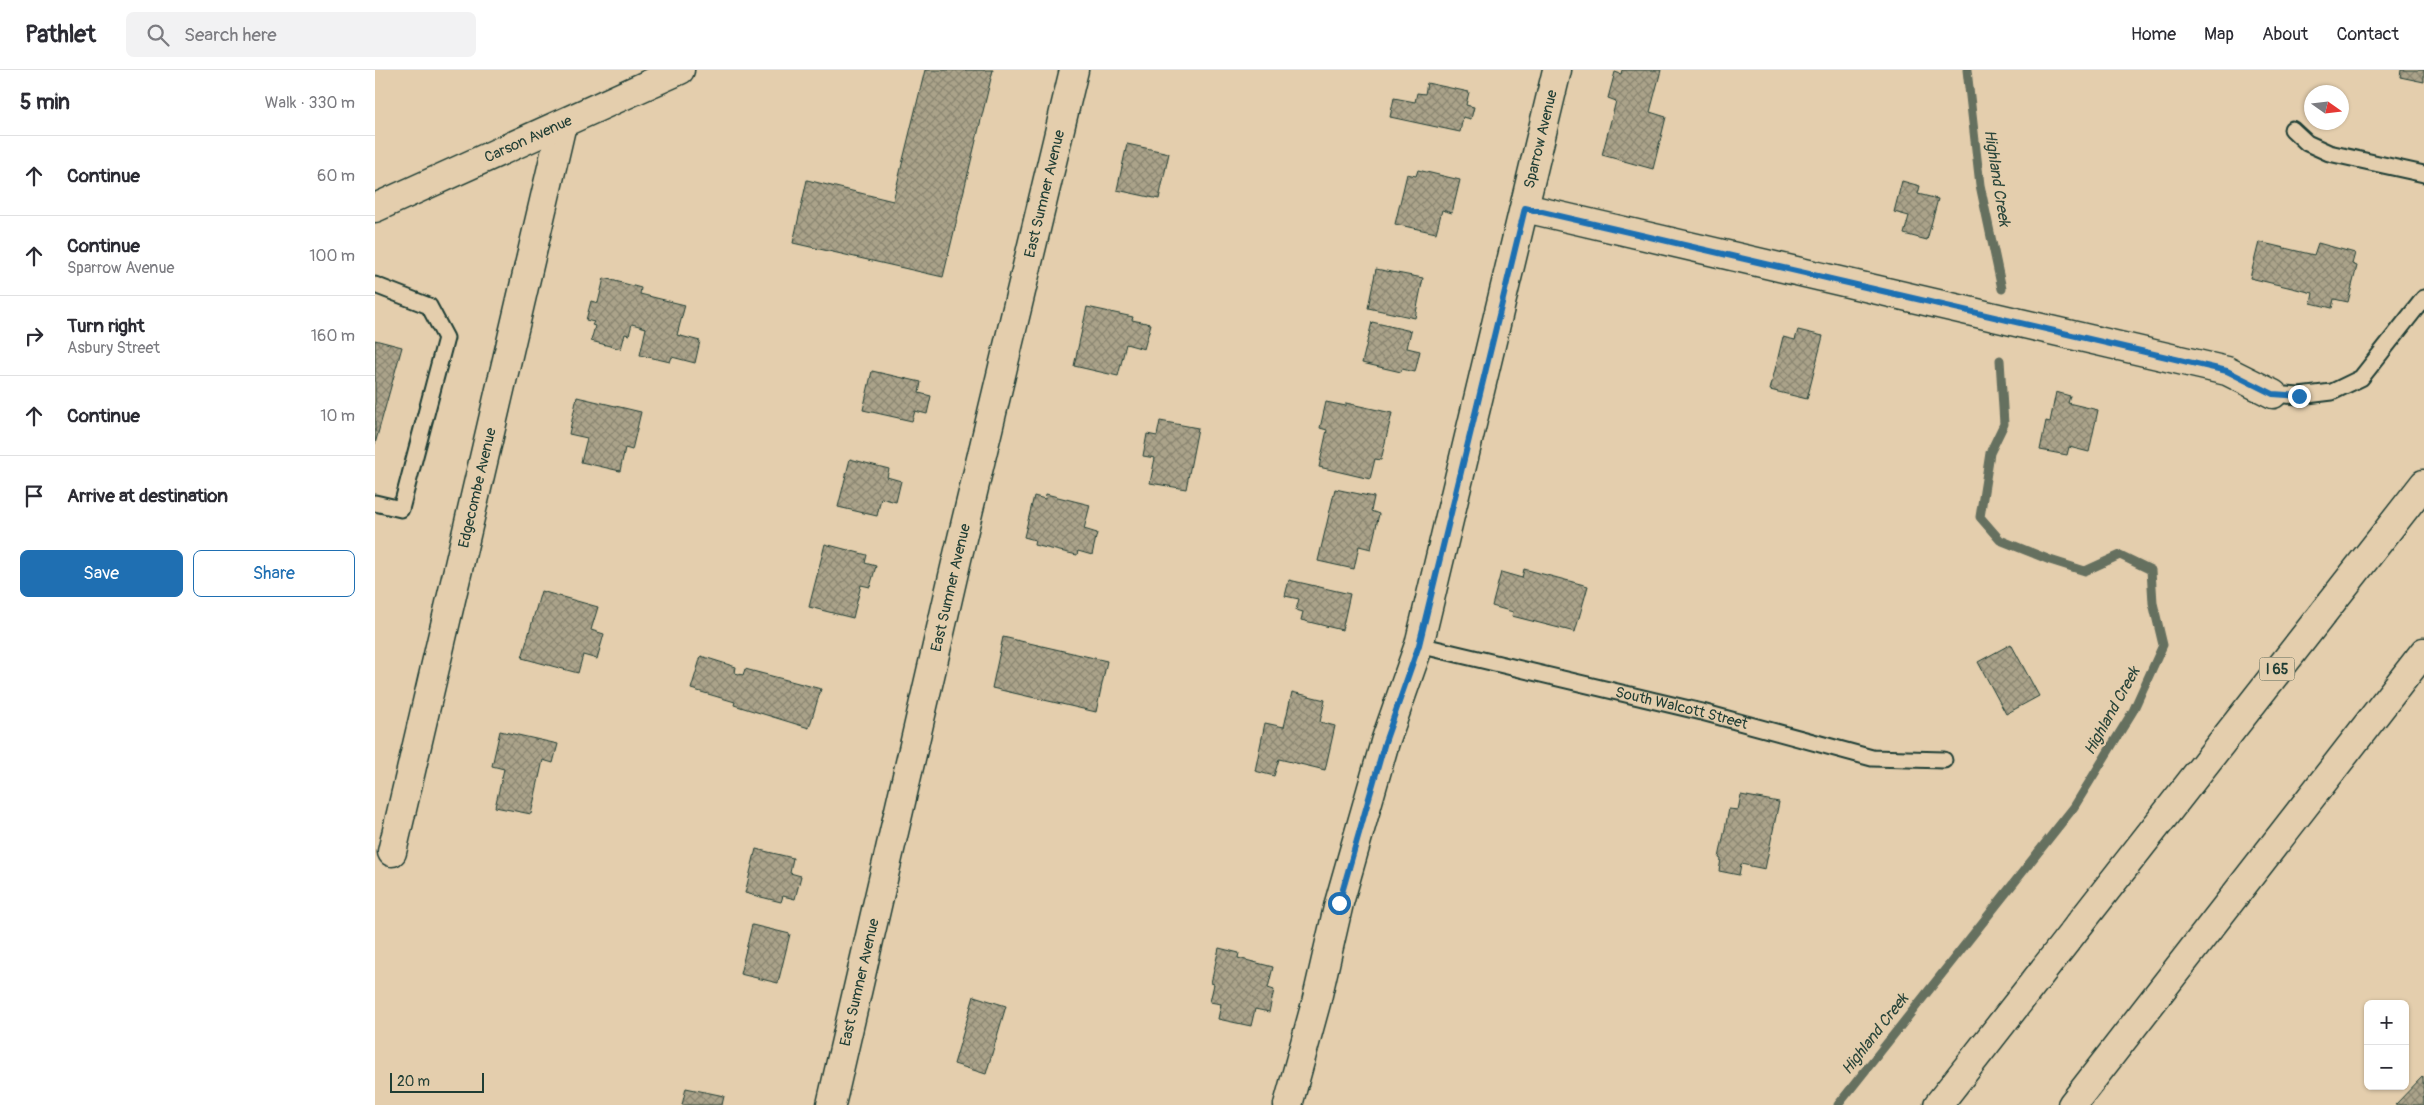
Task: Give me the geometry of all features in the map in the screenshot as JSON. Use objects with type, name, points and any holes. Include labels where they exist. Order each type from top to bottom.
[{"type":"main road","name":"Carson Avenue","points":[[375,208],[680,70]]},
{"type":"main road","name":"East Sumner Avenue","points":[[831,1105],[957,559],[1073,70]]},
{"type":"main road","name":"Sparrow Avenue","points":[[1288,1105],[1344,884],[1385,742],[1419,645],[1557,70]]},
{"type":"main road","name":"Edgecombe Avenue","points":[[392,852],[561,124]]},
{"type":"main road","points":[[1525,208],[2227,371],[2273,394]]},
{"type":"main road","name":"I 65","points":[[1938,1105],[2424,484]]},
{"type":"main road","points":[[2072,1105],[2424,652]]},
{"type":"lane","points":[[2292,129],[2307,142],[2329,153],[2424,174]]},
{"type":"lane","points":[[375,285],[429,306],[446,338],[401,509],[375,503]]},
{"type":"lane","points":[[2273,394],[2299,396],[2332,392],[2361,378],[2424,298]]},
{"type":"lane","name":"South Walcott Street","points":[[1419,645],[1702,712],[1872,758],[1944,760]]},
{"type":"building","points":[[925,70],[993,70],[943,277],[793,243],[807,180],[893,201]]},
{"type":"building","points":[[1622,70],[1661,70],[1650,112],[1666,117],[1653,169],[1602,155],[1616,101],[1608,98],[1615,72],[1621,74]]},
{"type":"building","points":[[2401,70],[2424,70],[2424,82],[2400,77]]},
{"type":"building","points":[[1427,83],[1469,92],[1466,105],[1474,107],[1471,119],[1463,117],[1460,132],[1390,117],[1394,98],[1415,102],[1417,93],[1425,94]]},
{"type":"building","points":[[1127,144],[1169,153],[1159,199],[1117,190]]},
{"type":"building","points":[[1418,170],[1460,180],[1452,213],[1442,210],[1436,233],[1395,224],[1407,174],[1416,176]]},
{"type":"building","points":[[1902,181],[1920,186],[1918,194],[1938,199],[1927,240],[1904,234],[1909,216],[1894,212]]},
{"type":"building","points":[[2259,242],[2314,255],[2318,243],[2355,253],[2352,264],[2357,266],[2348,302],[2334,299],[2332,308],[2311,303],[2313,293],[2250,278]]},
{"type":"building","points":[[1376,269],[1423,278],[1415,318],[1368,308]]},
{"type":"building","points":[[604,278],[641,288],[640,294],[685,305],[677,335],[700,341],[695,363],[672,357],[670,362],[640,355],[646,328],[632,324],[629,335],[625,334],[621,349],[591,341],[595,326],[592,325],[594,322],[586,320],[591,301],[598,303]]},
{"type":"building","points":[[1087,307],[1133,317],[1132,320],[1151,324],[1144,349],[1126,344],[1118,376],[1074,366]]},
{"type":"building","points":[[1372,322],[1411,331],[1407,348],[1420,351],[1415,372],[1402,369],[1401,372],[1362,363]]},
{"type":"building","points":[[1798,330],[1823,336],[1807,399],[1770,390],[1783,337],[1795,340]]},
{"type":"building","points":[[375,340],[402,347],[375,444]]},
{"type":"building","points":[[872,371],[921,382],[919,393],[931,396],[927,414],[915,411],[912,421],[863,410]]},
{"type":"building","points":[[2056,392],[2070,396],[2068,403],[2098,410],[2089,452],[2069,447],[2067,455],[2040,450],[2046,421],[2050,422]]},
{"type":"building","points":[[577,397],[641,412],[632,450],[625,448],[620,471],[581,462],[587,438],[569,434]]},
{"type":"building","points":[[1326,402],[1346,406],[1346,403],[1392,413],[1381,460],[1375,459],[1370,479],[1319,467],[1327,430],[1320,428]]},
{"type":"building","points":[[1160,421],[1198,428],[1186,489],[1150,483],[1155,458],[1143,456],[1147,434],[1157,436]]},
{"type":"building","points":[[850,459],[889,469],[887,477],[901,481],[896,502],[881,498],[877,516],[838,507]]},
{"type":"building","points":[[1335,489],[1374,497],[1371,511],[1379,514],[1371,549],[1359,546],[1354,569],[1318,561]]},
{"type":"building","points":[[1046,494],[1090,505],[1084,529],[1097,533],[1092,555],[1078,551],[1077,555],[1034,545],[1035,540],[1024,537],[1034,496],[1045,499]]},
{"type":"building","points":[[825,544],[867,555],[865,563],[876,566],[870,587],[861,585],[853,618],[809,607]]},
{"type":"building","points":[[1524,569],[1588,586],[1575,632],[1512,616],[1513,612],[1492,606],[1501,572],[1522,578]]},
{"type":"building","points":[[1289,580],[1350,594],[1342,630],[1301,620],[1303,612],[1296,610],[1299,599],[1285,596]]},
{"type":"building","points":[[541,591],[598,607],[591,630],[604,634],[597,659],[583,655],[578,673],[522,658]]},
{"type":"building","points":[[1003,637],[1107,661],[1096,712],[992,688]]},
{"type":"building","points":[[2011,644],[2039,696],[2006,714],[1978,662]]},
{"type":"building","points":[[701,656],[736,667],[735,673],[743,675],[745,669],[821,689],[809,728],[734,705],[735,702],[691,689]]},
{"type":"building","points":[[1292,692],[1325,700],[1320,722],[1335,726],[1325,770],[1279,759],[1274,776],[1255,771],[1265,723],[1284,727]]},
{"type":"building","points":[[500,731],[558,744],[553,763],[543,760],[531,814],[495,807],[504,769],[492,766]]},
{"type":"building","points":[[1741,795],[1779,802],[1765,869],[1741,864],[1739,875],[1719,871],[1721,859],[1719,858],[1729,809],[1738,810]]},
{"type":"building","points":[[756,849],[793,858],[790,873],[801,876],[795,899],[783,896],[781,902],[745,893]]},
{"type":"building","points":[[752,925],[790,934],[778,983],[740,974]]},
{"type":"building","points":[[1219,948],[1239,953],[1238,958],[1273,967],[1268,988],[1274,990],[1269,1012],[1255,1009],[1251,1026],[1218,1019],[1221,1004],[1210,1002],[1214,984],[1211,983]]},
{"type":"building","points":[[974,996],[1006,1006],[986,1074],[954,1064]]},
{"type":"building","points":[[2423,1076],[2424,1105],[2395,1105]]},
{"type":"building","points":[[686,1088],[724,1096],[722,1105],[682,1105]]},
{"type":"waterway","name":"Highland Creek","points":[[1967,70],[1980,185],[2002,289]]},
{"type":"waterway","name":"Highland Creek","points":[[1838,1105],[2074,807],[2133,711],[2163,645],[2153,603],[2151,570],[2120,555],[2085,571],[2050,560],[2000,540],[1980,517],[1990,453],[2004,424],[2000,360]]},
{"type":"route","points":[[1339,903],[1385,742],[1419,645],[1525,208],[2227,371],[2273,394],[2299,396]]}]
